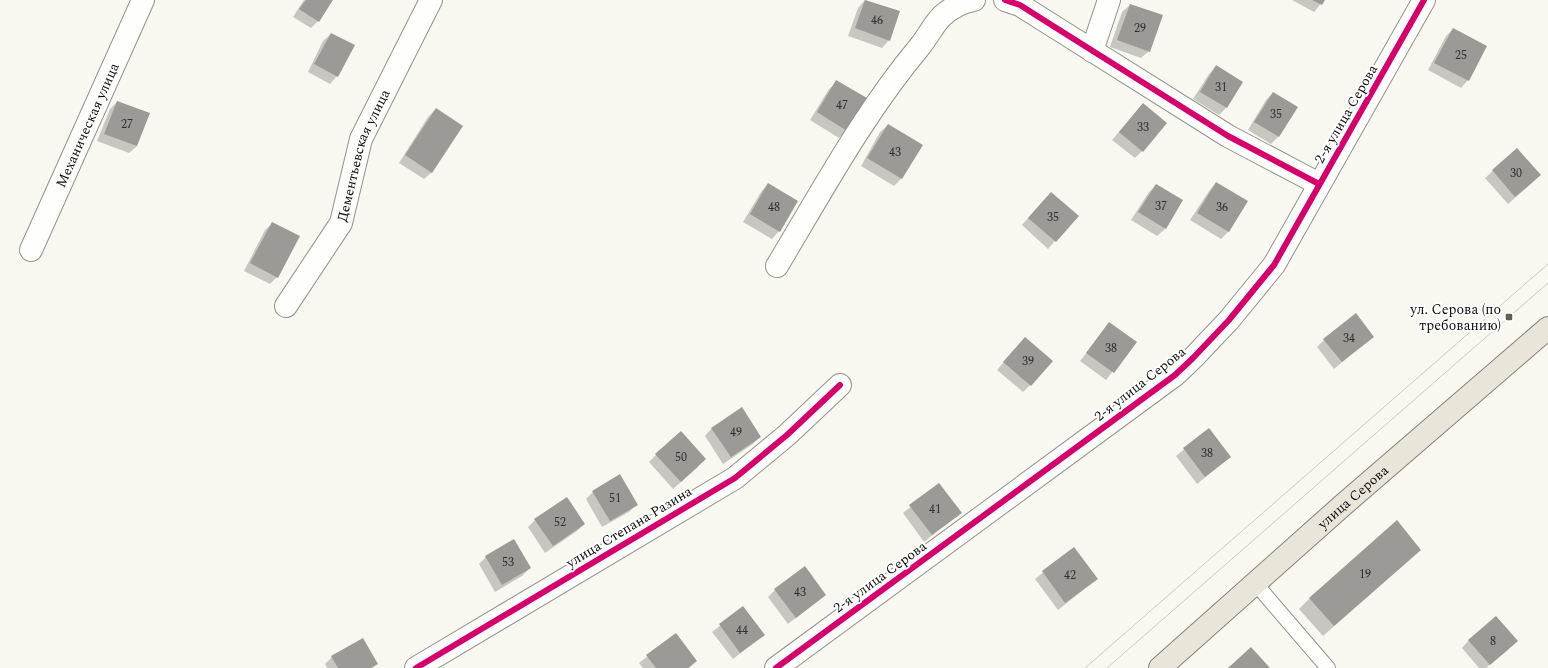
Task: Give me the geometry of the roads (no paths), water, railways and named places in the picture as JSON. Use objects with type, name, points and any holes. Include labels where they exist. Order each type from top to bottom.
[{"type":"main road","name":"улица Серова","points":[[1160,668],[1255,583],[1547,330]]},
{"type":"street","name":"Механическая улица","points":[[31,250],[143,0]]},
{"type":"street","name":"Дементьевская улица","points":[[286,306],[341,223],[361,139],[431,0]]},
{"type":"street","points":[[777,266],[877,102],[896,74],[927,38],[942,16],[954,7],[974,0]]},
{"type":"street","points":[[1005,0],[1020,5],[1228,136],[1319,184]]},
{"type":"street","points":[[1092,50],[1110,0]]},
{"type":"street","name":"2-я улица Серова","points":[[776,668],[1176,375],[1202,349],[1262,281],[1274,265],[1424,0]]},
{"type":"street","name":"улица Степана Разина","points":[[416,668],[735,478],[786,435],[840,386]]},
{"type":"lane","points":[[1255,583],[1328,668]]},
{"type":"tram line","points":[[1085,668],[1548,264]]},
{"type":"tram line","points":[[1107,668],[1548,283]]},
{"type":"place","name":"ул. Серова (по требованию)","points":[[1509,317]]}]
